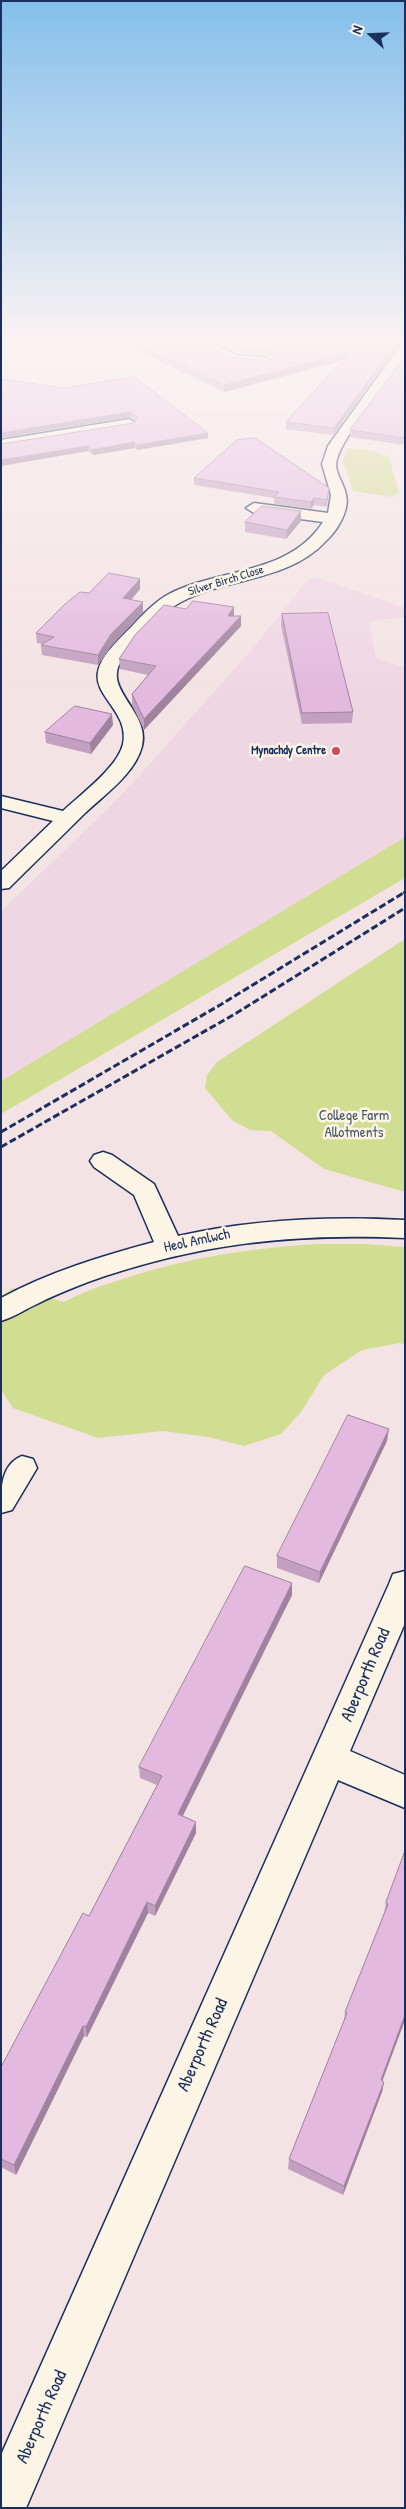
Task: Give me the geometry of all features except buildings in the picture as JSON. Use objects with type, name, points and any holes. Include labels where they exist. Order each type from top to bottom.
[{"type":"street","name":"Silver Birch Close","points":[[1,883],[124,764],[133,750],[135,735],[133,722],[106,681],[107,666],[164,604],[200,588],[248,575],[290,559],[315,543],[334,519],[340,498],[329,464],[331,458]]},
{"type":"street","points":[[254,508],[334,519]]},
{"type":"street","points":[[1,802],[69,819]]},
{"type":"street","points":[[103,1161],[145,1190],[169,1246]]},
{"type":"street","name":"Heol Amlwch","points":[[1,1311],[72,1277],[120,1260],[202,1238],[291,1228],[340,1226],[405,1229]]},
{"type":"street","points":[[1,1501],[22,1468]]},
{"type":"street","name":"Aberporth Road","points":[[2,2508],[405,1584]]},
{"type":"street","points":[[329,1759],[405,1792]]},
{"type":"shaded area","points":[[314,577],[405,608],[405,617],[369,621],[376,658],[405,668],[405,837],[1,1081],[1,911],[107,810],[138,777],[253,648],[306,582]]},
{"type":"green space","points":[[344,458],[389,458],[399,493],[392,497],[353,491]]},
{"type":"green space","points":[[405,837],[405,878],[1,1114],[1,1081]]},
{"type":"green space","name":"College Farm Allotments","points":[[405,939],[405,1192],[324,1169],[271,1131],[250,1130],[232,1120],[205,1088],[207,1075],[217,1062]]},
{"type":"green space","points":[[318,1244],[365,1244],[405,1247],[405,1345],[400,1343],[362,1350],[324,1375],[301,1412],[281,1434],[244,1446],[208,1437],[163,1431],[98,1438],[13,1408],[1,1390],[1,1296],[13,1288],[64,1302],[85,1292],[144,1272],[193,1260],[243,1251]]},
{"type":"railway","points":[[1,1132],[220,1005],[405,892],[403,893]]},
{"type":"railway","points":[[1,1147],[235,1014],[405,908]]},
{"type":"place","name":"Mynachdy Centre","points":[[336,751]]}]
